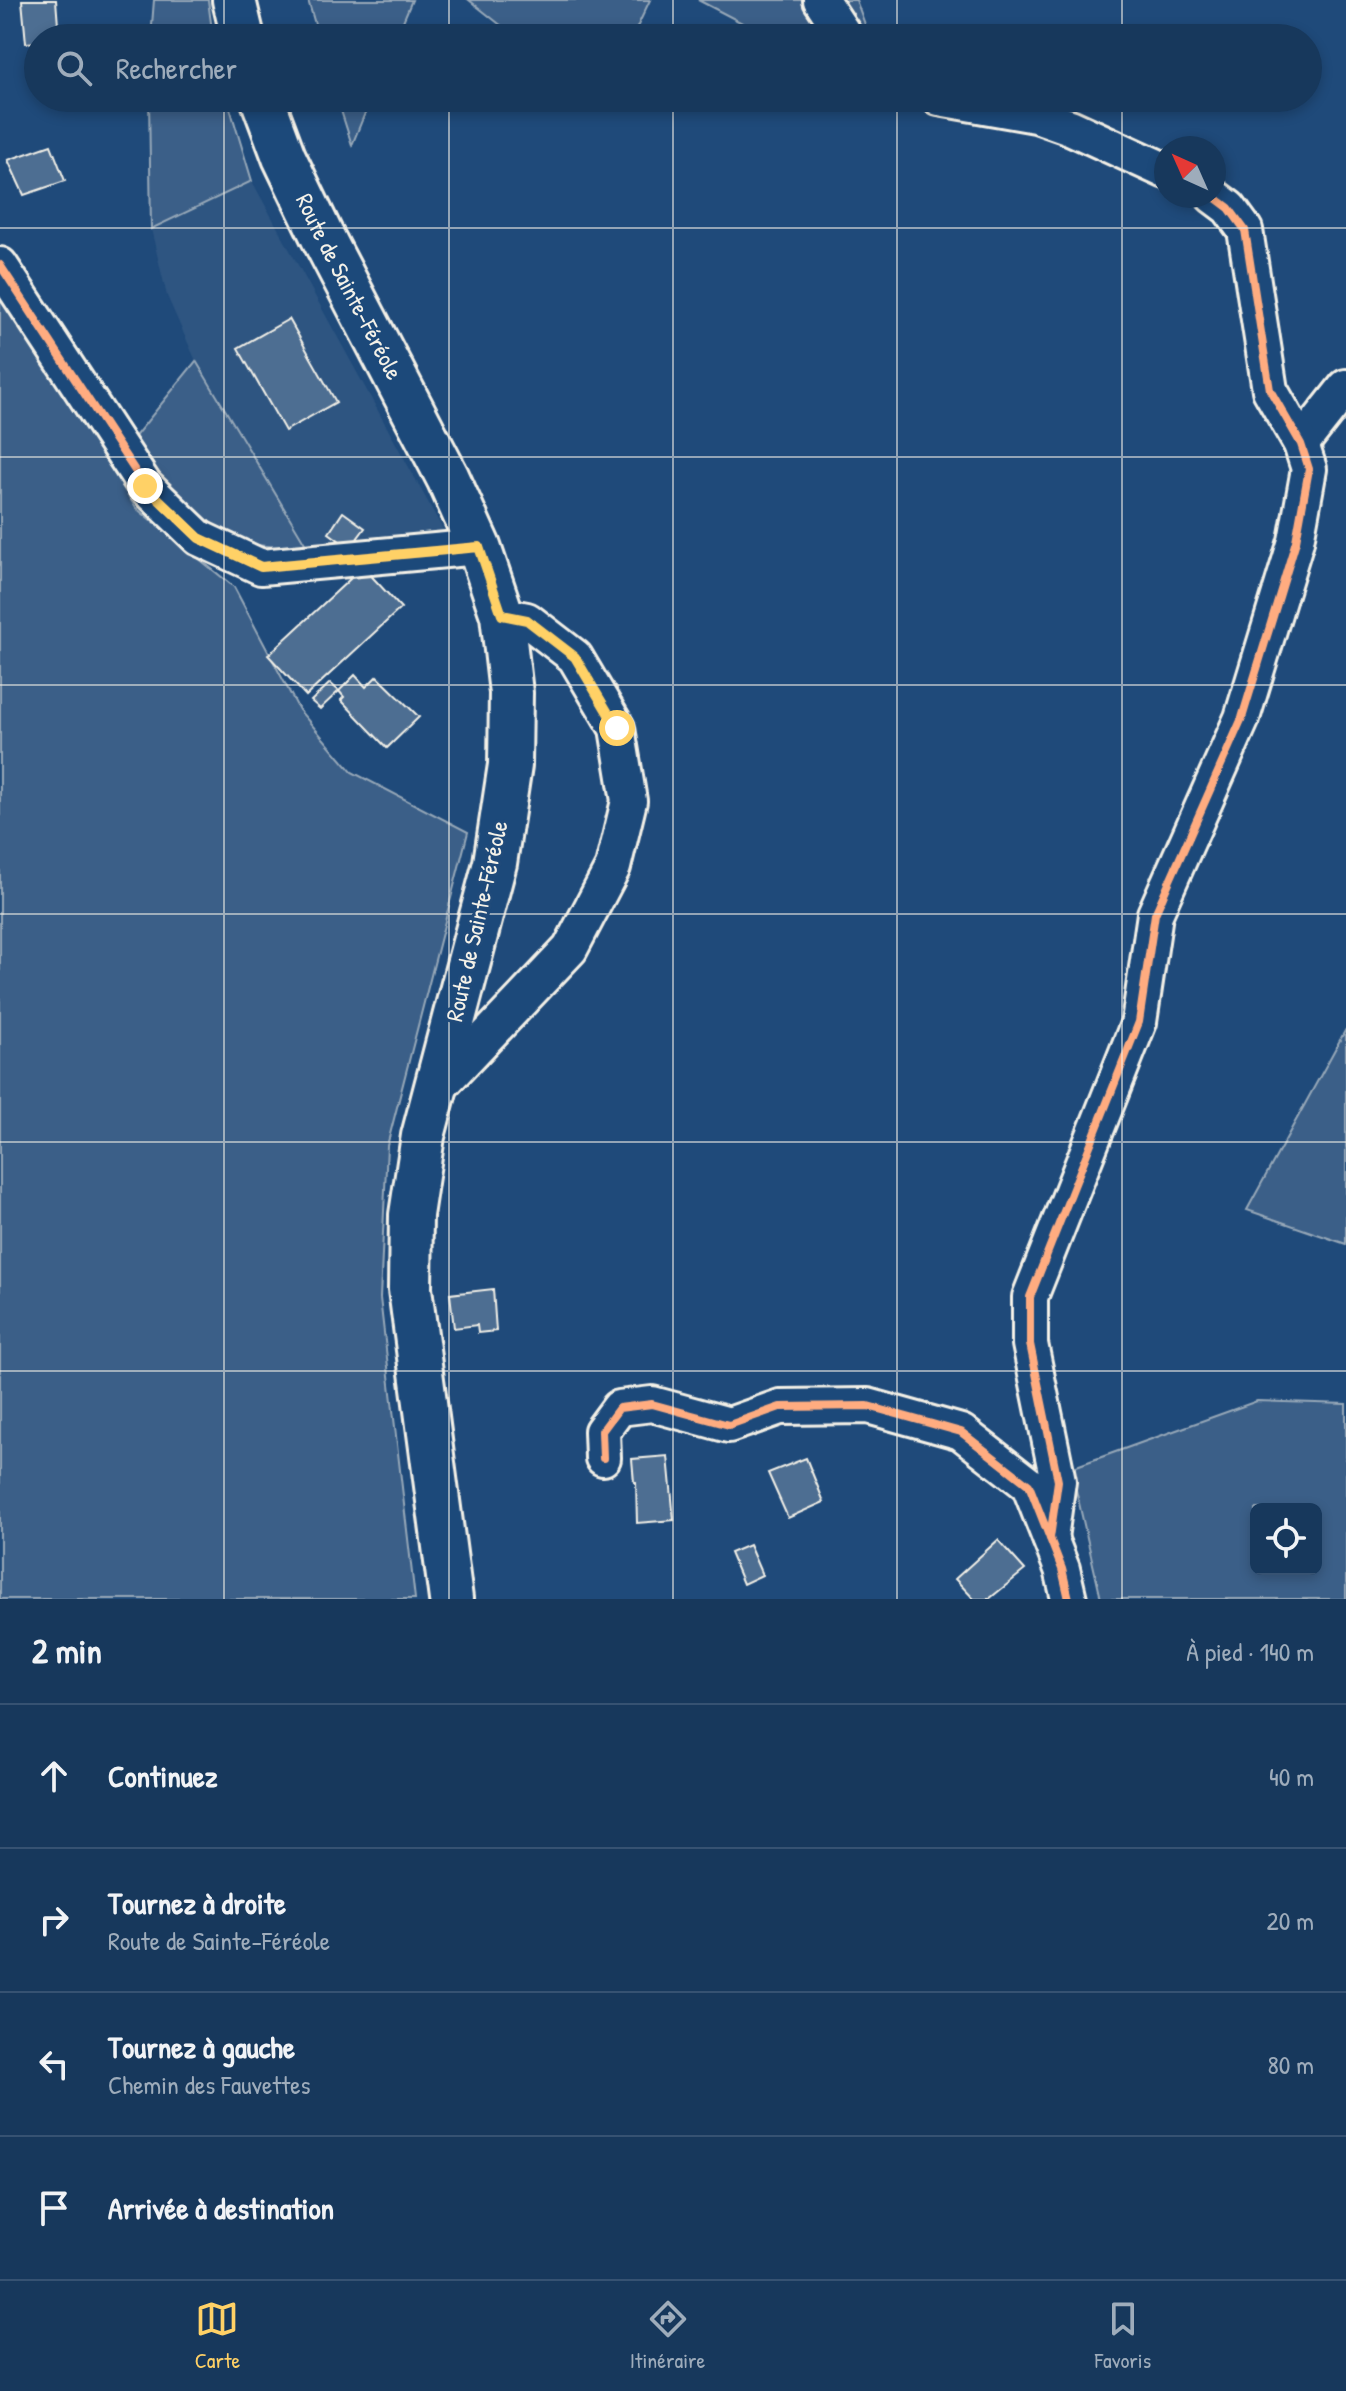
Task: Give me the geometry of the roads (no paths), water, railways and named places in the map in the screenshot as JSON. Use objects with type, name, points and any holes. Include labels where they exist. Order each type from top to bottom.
[{"type":"main road","points":[[234,0],[240,24]]},
{"type":"main road","name":"Route de Sainte-Féréole","points":[[267,112],[315,223],[448,478],[479,547],[502,615],[511,693],[510,765],[495,863],[423,1136],[411,1215],[410,1289],[451,1599]]},
{"type":"street","points":[[821,0],[837,24]]},
{"type":"street","points":[[1019,112],[1070,127],[1154,166]]},
{"type":"street","points":[[1050,1538],[1058,1481],[1030,1344],[1030,1297],[1139,1022],[1155,914],[1242,718],[1296,541],[1309,469],[1301,444],[1270,390],[1245,230],[1226,206]]},
{"type":"street","points":[[0,265],[145,486],[199,538],[261,567],[479,547]]},
{"type":"street","points":[[1301,444],[1346,387]]},
{"type":"street","points":[[436,1090],[570,949],[613,867],[629,801],[617,728],[575,657],[527,620],[502,615]]},
{"type":"street","points":[[603,1458],[602,1431],[619,1408],[652,1404],[729,1425],[780,1407],[868,1406],[961,1432],[1029,1485],[1062,1569],[1069,1599]]}]
